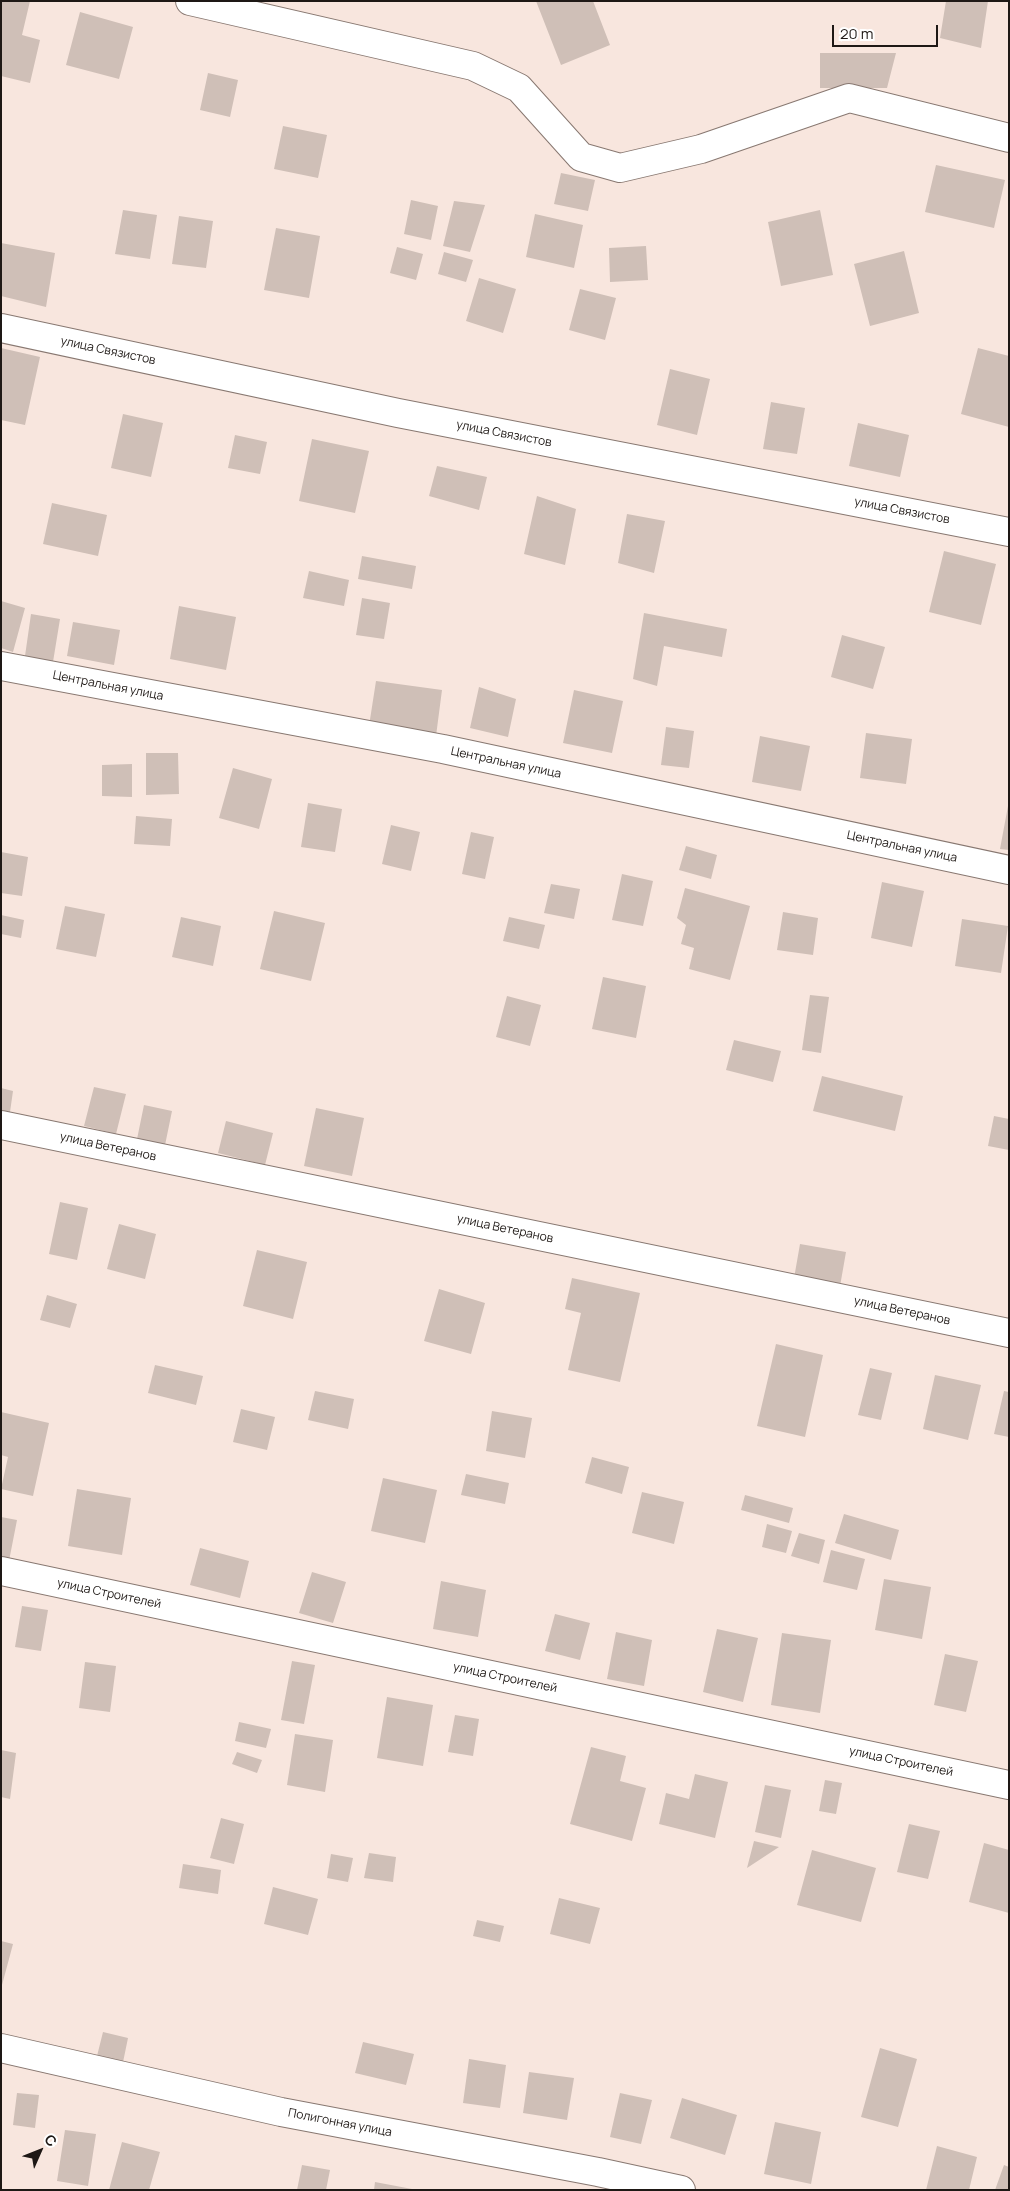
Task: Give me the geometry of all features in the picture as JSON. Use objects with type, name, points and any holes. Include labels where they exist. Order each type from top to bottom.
[{"type":"street","points":[[190,1],[473,66],[519,88],[581,157],[620,168],[701,149],[849,98],[1009,138]]},
{"type":"street","name":"улица Связистов","points":[[1,328],[398,413],[1009,532]]},
{"type":"street","name":"Центральная улица","points":[[1,666],[443,750],[1009,870]]},
{"type":"street","name":"улица Ветеранов","points":[[1,1125],[1009,1333]]},
{"type":"street","name":"улица Строителей","points":[[1,1571],[1009,1785]]},
{"type":"street","name":"Полигонная улица","points":[[1,2048],[281,2112],[598,2172],[681,2190]]},
{"type":"building","points":[[1,1],[30,1],[22,35],[40,40],[30,83],[1,76]]},
{"type":"building","points":[[536,1],[593,1],[610,45],[561,65]]},
{"type":"building","points":[[946,1],[988,1],[981,48],[940,38]]},
{"type":"building","points":[[80,12],[133,27],[119,79],[66,65]]},
{"type":"building","points":[[820,53],[896,53],[887,88],[820,88]]},
{"type":"building","points":[[208,73],[238,80],[230,117],[200,110]]},
{"type":"building","points":[[283,126],[327,135],[318,178],[274,169]]},
{"type":"building","points":[[936,165],[1005,180],[994,228],[925,212]]},
{"type":"building","points":[[561,173],[595,180],[588,211],[554,204]]},
{"type":"building","points":[[411,200],[438,206],[431,240],[404,234]]},
{"type":"building","points":[[454,201],[485,205],[470,252],[443,246]]},
{"type":"building","points":[[123,210],[157,215],[150,259],[115,254]]},
{"type":"building","points":[[820,210],[833,275],[781,286],[768,222]]},
{"type":"building","points":[[535,214],[583,225],[574,268],[526,257]]},
{"type":"building","points":[[179,216],[213,221],[206,268],[172,264]]},
{"type":"building","points":[[276,228],[320,236],[309,298],[264,290]]},
{"type":"building","points":[[1,243],[55,253],[46,307],[1,296]]},
{"type":"building","points":[[646,246],[648,280],[610,282],[609,248]]},
{"type":"building","points":[[397,247],[423,254],[416,280],[390,273]]},
{"type":"building","points":[[904,251],[919,313],[870,326],[854,264]]},
{"type":"building","points":[[444,252],[473,260],[466,282],[438,274]]},
{"type":"building","points":[[479,278],[516,289],[503,333],[466,321]]},
{"type":"building","points":[[580,289],[616,298],[605,340],[569,330]]},
{"type":"building","points":[[1,348],[40,357],[25,425],[1,420]]},
{"type":"building","points":[[978,348],[1009,356],[1009,427],[961,414]]},
{"type":"building","points":[[670,369],[710,379],[697,435],[657,425]]},
{"type":"building","points":[[771,402],[805,408],[797,454],[763,449]]},
{"type":"building","points":[[123,414],[163,423],[151,477],[111,468]]},
{"type":"building","points":[[858,423],[909,435],[900,477],[849,466]]},
{"type":"building","points":[[235,435],[267,442],[260,474],[228,468]]},
{"type":"building","points":[[312,439],[369,451],[355,513],[299,501]]},
{"type":"building","points":[[437,466],[487,477],[479,510],[429,496]]},
{"type":"building","points":[[537,496],[576,509],[565,565],[524,554]]},
{"type":"building","points":[[52,503],[107,515],[98,556],[43,544]]},
{"type":"building","points":[[627,514],[665,521],[654,573],[618,563]]},
{"type":"building","points":[[944,551],[996,564],[981,625],[929,612]]},
{"type":"building","points":[[362,556],[416,566],[412,589],[358,579]]},
{"type":"building","points":[[309,571],[349,580],[344,606],[303,598]]},
{"type":"building","points":[[362,598],[390,603],[384,639],[356,635]]},
{"type":"building","points":[[1,601],[25,608],[13,652],[1,648]]},
{"type":"building","points":[[179,606],[236,617],[226,670],[170,659]]},
{"type":"building","points":[[644,613],[727,629],[722,657],[664,646],[657,686],[633,679]]},
{"type":"building","points":[[31,614],[60,619],[52,668],[24,663]]},
{"type":"building","points":[[73,622],[120,630],[114,665],[67,656]]},
{"type":"building","points":[[842,635],[885,647],[873,689],[831,677]]},
{"type":"building","points":[[376,681],[442,690],[436,736],[369,726]]},
{"type":"building","points":[[479,687],[516,699],[508,737],[470,728]]},
{"type":"building","points":[[574,690],[623,701],[612,753],[563,743]]},
{"type":"building","points":[[666,727],[694,731],[689,768],[661,765]]},
{"type":"building","points":[[866,733],[912,739],[906,784],[860,778]]},
{"type":"building","points":[[760,736],[810,746],[801,791],[752,782]]},
{"type":"building","points":[[146,753],[178,753],[179,794],[146,795]]},
{"type":"building","points":[[132,764],[132,797],[102,796],[102,765]]},
{"type":"building","points":[[233,768],[272,779],[259,829],[219,818]]},
{"type":"building","points":[[308,803],[342,809],[335,852],[301,847]]},
{"type":"building","points":[[1009,807],[1009,850],[1000,849]]},
{"type":"building","points":[[136,816],[172,819],[170,846],[134,844]]},
{"type":"building","points":[[391,825],[420,832],[411,871],[382,864]]},
{"type":"building","points":[[471,832],[494,837],[485,879],[462,874]]},
{"type":"building","points":[[686,846],[717,855],[711,879],[679,870]]},
{"type":"building","points":[[1,852],[28,857],[22,896],[1,893]]},
{"type":"building","points":[[622,874],[653,881],[643,926],[612,920]]},
{"type":"building","points":[[882,882],[924,891],[912,947],[871,938]]},
{"type":"building","points":[[551,884],[580,889],[574,919],[544,913]]},
{"type":"building","points":[[685,888],[750,906],[730,980],[689,969],[694,948],[681,944],[686,925],[677,918]]},
{"type":"building","points":[[65,906],[105,914],[96,957],[56,949]]},
{"type":"building","points":[[274,911],[325,923],[311,981],[260,969]]},
{"type":"building","points":[[783,912],[818,918],[813,955],[777,950]]},
{"type":"building","points":[[1,915],[24,920],[21,938],[1,934]]},
{"type":"building","points":[[181,917],[221,926],[213,966],[172,957]]},
{"type":"building","points":[[509,917],[545,925],[539,949],[503,941]]},
{"type":"building","points":[[962,919],[1008,926],[1001,973],[955,966]]},
{"type":"building","points":[[603,977],[646,986],[636,1038],[592,1029]]},
{"type":"building","points":[[810,995],[829,997],[821,1053],[802,1050]]},
{"type":"building","points":[[507,996],[541,1005],[530,1046],[496,1037]]},
{"type":"building","points":[[734,1040],[781,1051],[773,1082],[726,1070]]},
{"type":"building","points":[[822,1076],[903,1096],[895,1131],[813,1111]]},
{"type":"building","points":[[94,1087],[126,1094],[116,1134],[84,1126]]},
{"type":"building","points":[[1,1088],[13,1091],[8,1126],[1,1125]]},
{"type":"building","points":[[144,1105],[172,1111],[164,1150],[136,1144]]},
{"type":"building","points":[[316,1108],[364,1118],[352,1176],[304,1166]]},
{"type":"building","points":[[994,1116],[1009,1119],[1009,1150],[988,1146]]},
{"type":"building","points":[[226,1121],[273,1133],[265,1165],[218,1153]]},
{"type":"building","points":[[60,1202],[88,1208],[77,1260],[49,1254]]},
{"type":"building","points":[[119,1224],[156,1234],[145,1279],[107,1269]]},
{"type":"building","points":[[800,1244],[846,1252],[839,1292],[793,1284]]},
{"type":"building","points":[[257,1250],[307,1262],[293,1319],[243,1306]]},
{"type":"building","points":[[572,1278],[640,1293],[620,1382],[568,1370],[581,1313],[565,1309]]},
{"type":"building","points":[[439,1289],[485,1303],[471,1354],[424,1341]]},
{"type":"building","points":[[47,1295],[77,1304],[70,1328],[40,1320]]},
{"type":"building","points":[[776,1344],[823,1355],[805,1437],[757,1426]]},
{"type":"building","points":[[155,1365],[203,1376],[196,1405],[148,1393]]},
{"type":"building","points":[[870,1368],[892,1373],[881,1420],[858,1415]]},
{"type":"building","points":[[935,1375],[981,1385],[968,1440],[923,1429]]},
{"type":"building","points":[[315,1391],[354,1399],[348,1429],[308,1420]]},
{"type":"building","points":[[1004,1391],[1009,1392],[1009,1437],[994,1434]]},
{"type":"building","points":[[241,1409],[275,1417],[267,1450],[233,1442]]},
{"type":"building","points":[[492,1411],[532,1418],[525,1458],[486,1451]]},
{"type":"building","points":[[1,1412],[49,1423],[33,1496],[1,1489],[8,1457],[1,1455]]},
{"type":"building","points":[[592,1457],[629,1467],[622,1494],[585,1483]]},
{"type":"building","points":[[466,1474],[509,1483],[505,1504],[461,1495]]},
{"type":"building","points":[[383,1478],[437,1490],[425,1543],[371,1531]]},
{"type":"building","points":[[77,1489],[131,1498],[122,1555],[68,1546]]},
{"type":"building","points":[[642,1492],[684,1502],[674,1544],[632,1533]]},
{"type":"building","points":[[745,1495],[793,1508],[789,1523],[741,1510]]},
{"type":"building","points":[[844,1514],[899,1530],[891,1560],[835,1543]]},
{"type":"building","points":[[1,1517],[17,1520],[8,1566],[1,1565]]},
{"type":"building","points":[[767,1524],[792,1531],[786,1553],[762,1547]]},
{"type":"building","points":[[799,1533],[825,1540],[819,1564],[791,1556]]},
{"type":"building","points":[[200,1548],[249,1561],[240,1598],[190,1585]]},
{"type":"building","points":[[831,1550],[865,1559],[857,1590],[823,1582]]},
{"type":"building","points":[[312,1572],[346,1582],[333,1623],[299,1613]]},
{"type":"building","points":[[884,1579],[931,1587],[922,1639],[875,1630]]},
{"type":"building","points":[[441,1581],[486,1590],[478,1637],[433,1629]]},
{"type":"building","points":[[22,1606],[48,1610],[41,1651],[15,1647]]},
{"type":"building","points":[[555,1614],[590,1623],[580,1660],[545,1651]]},
{"type":"building","points":[[717,1629],[758,1638],[743,1702],[703,1692]]},
{"type":"building","points":[[616,1632],[652,1640],[644,1686],[607,1679]]},
{"type":"building","points":[[782,1633],[831,1640],[820,1713],[771,1705]]},
{"type":"building","points":[[945,1654],[978,1661],[966,1712],[934,1705]]},
{"type":"building","points":[[292,1661],[315,1665],[304,1724],[281,1720]]},
{"type":"building","points":[[85,1662],[116,1666],[110,1712],[79,1708]]},
{"type":"building","points":[[387,1697],[433,1705],[423,1766],[377,1758]]},
{"type":"building","points":[[455,1715],[479,1719],[473,1756],[448,1752]]},
{"type":"building","points":[[239,1722],[271,1729],[266,1748],[235,1741]]},
{"type":"building","points":[[295,1734],[333,1740],[325,1792],[287,1785]]},
{"type":"building","points":[[591,1747],[626,1756],[620,1781],[646,1788],[632,1841],[570,1824]]},
{"type":"building","points":[[1,1750],[16,1753],[10,1799],[1,1797]]},
{"type":"building","points":[[237,1752],[262,1760],[257,1773],[232,1764]]},
{"type":"building","points":[[695,1774],[728,1782],[715,1838],[659,1824],[666,1793],[689,1799]]},
{"type":"building","points":[[825,1780],[842,1783],[836,1814],[819,1811]]},
{"type":"building","points":[[765,1785],[791,1790],[781,1838],[755,1832]]},
{"type":"building","points":[[221,1818],[244,1824],[234,1864],[210,1858]]},
{"type":"building","points":[[909,1824],[940,1831],[928,1879],[897,1872]]},
{"type":"building","points":[[754,1841],[779,1847],[747,1868]]},
{"type":"building","points":[[984,1843],[1009,1850],[1009,1913],[969,1902]]},
{"type":"building","points":[[812,1850],[876,1868],[861,1922],[797,1905]]},
{"type":"building","points":[[369,1853],[396,1857],[393,1882],[364,1878]]},
{"type":"building","points":[[331,1854],[353,1858],[348,1882],[327,1878]]},
{"type":"building","points":[[183,1864],[221,1870],[218,1894],[179,1888]]},
{"type":"building","points":[[273,1887],[318,1899],[308,1935],[264,1924]]},
{"type":"building","points":[[559,1898],[600,1908],[590,1944],[550,1934]]},
{"type":"building","points":[[477,1920],[504,1926],[500,1942],[473,1936]]},
{"type":"building","points":[[1,1941],[13,1944],[2,1985],[1,1985]]},
{"type":"building","points":[[103,2032],[128,2038],[122,2067],[96,2060]]},
{"type":"building","points":[[363,2042],[414,2054],[406,2085],[355,2073]]},
{"type":"building","points":[[880,2048],[917,2059],[898,2127],[861,2117]]},
{"type":"building","points":[[469,2059],[506,2065],[500,2108],[463,2103]]},
{"type":"building","points":[[529,2072],[574,2078],[567,2120],[523,2113]]},
{"type":"building","points":[[17,2093],[39,2095],[35,2128],[13,2125]]},
{"type":"building","points":[[620,2093],[652,2100],[641,2144],[610,2137]]},
{"type":"building","points":[[682,2098],[737,2115],[725,2155],[670,2138]]},
{"type":"building","points":[[775,2122],[821,2132],[811,2184],[764,2174]]},
{"type":"building","points":[[65,2130],[96,2134],[88,2186],[57,2181]]},
{"type":"building","points":[[122,2142],[160,2152],[149,2190],[109,2190]]},
{"type":"building","points":[[937,2146],[977,2157],[969,2190],[926,2190]]},
{"type":"building","points":[[302,2165],[330,2170],[326,2190],[297,2190]]},
{"type":"building","points":[[1004,2165],[1009,2167],[1009,2190],[995,2190]]},
{"type":"building","points":[[375,2182],[412,2189],[412,2190],[374,2190]]}]
